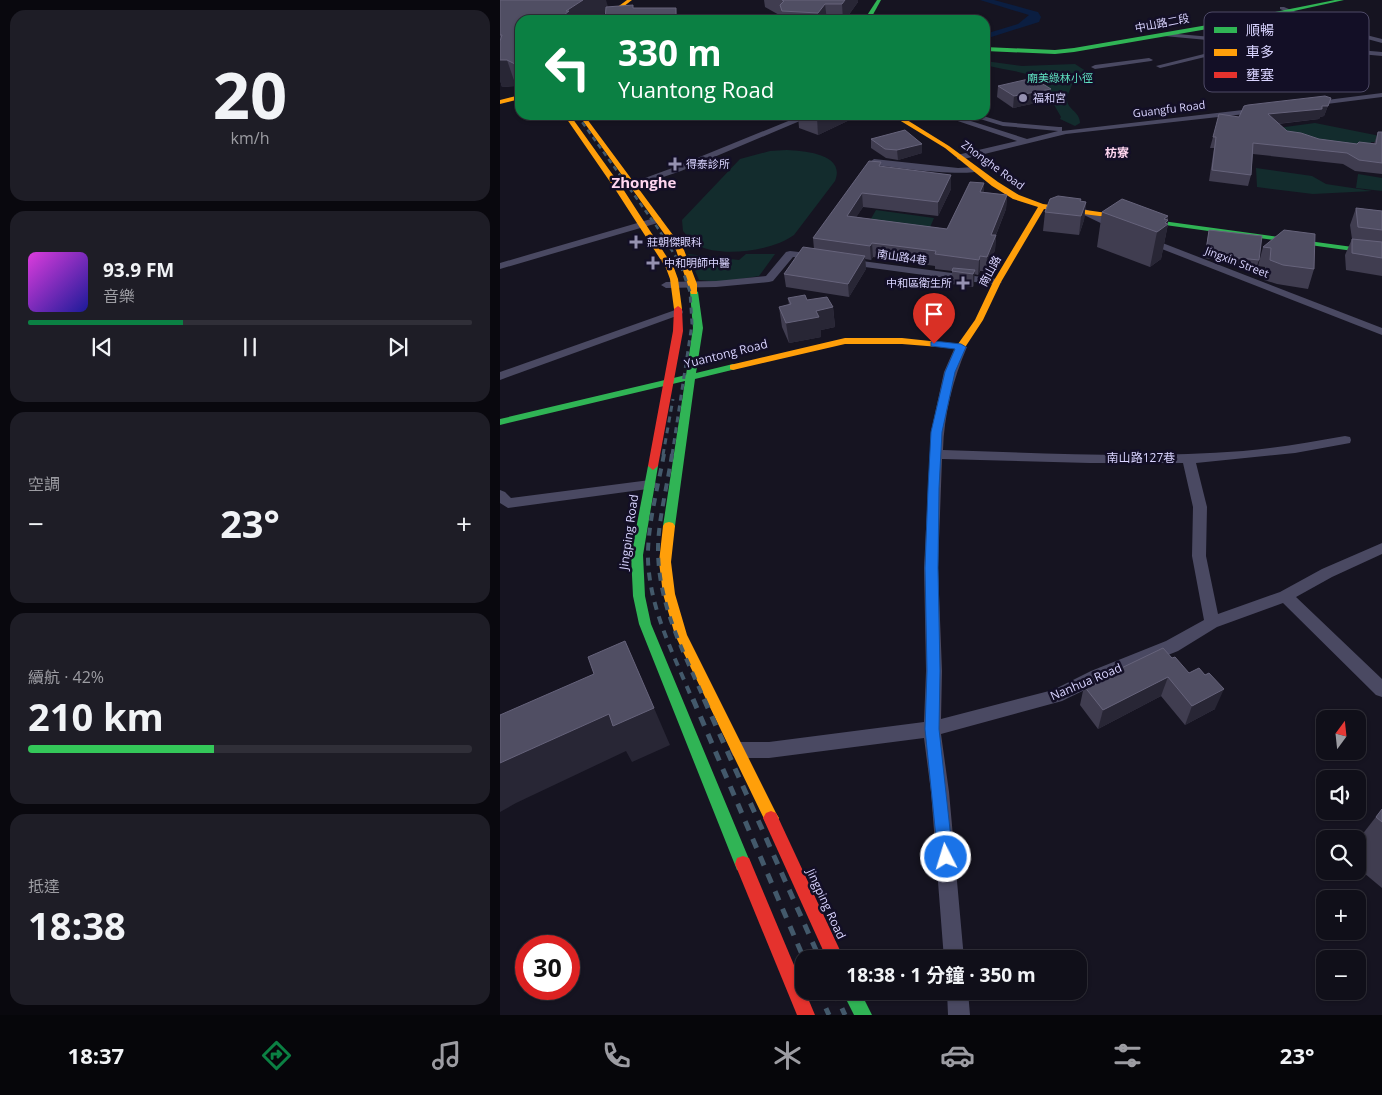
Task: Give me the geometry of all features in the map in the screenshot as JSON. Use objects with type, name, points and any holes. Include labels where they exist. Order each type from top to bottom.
[{"type":"street","points":[[610,15],[630,0]]},
{"type":"street","points":[[618,15],[637,0]]},
{"type":"street","name":"中山路二段","points":[[1271,12],[1324,0]]},
{"type":"street","name":"中山路二段","points":[[1268,12],[1342,0]]},
{"type":"street","points":[[1285,9],[1293,12]]},
{"type":"street","name":"中山路二段","points":[[990,45],[1068,47],[1204,23]]},
{"type":"street","name":"中山路二段","points":[[990,49],[1054,52],[1119,44],[1204,27]]},
{"type":"street","points":[[1166,35],[1204,38]]},
{"type":"street","points":[[1369,37],[1382,41]]},
{"type":"street","points":[[1369,52],[1382,54]]},
{"type":"street","points":[[1160,66],[1204,55]]},
{"type":"street","points":[[1095,67],[1149,60]]},
{"type":"street","points":[[500,98],[515,94]]},
{"type":"street","points":[[1300,105],[1382,96]]},
{"type":"street","points":[[500,102],[515,98]]},
{"type":"street","name":"Guangfu Road","points":[[960,157],[1025,141],[1082,130],[1273,108]]},
{"type":"street","name":"Jingping Road","points":[[571,120],[619,189],[670,268],[671,285],[678,312],[678,331],[638,555],[637,575],[645,624],[806,1015]]},
{"type":"street","name":"Jingping Road","points":[[586,120],[680,250],[693,284],[698,328],[678,457],[665,562],[669,594],[681,634],[739,750],[832,950]]},
{"type":"street","points":[[619,189],[797,120]]},
{"type":"street","name":"Zhonghe Road","points":[[902,120],[960,157],[1010,195],[1023,202],[1382,254]]},
{"type":"street","points":[[960,120],[1025,141]]},
{"type":"street","points":[[989,120],[1003,124],[1082,130]]},
{"type":"street","points":[[874,162],[958,171],[976,170]]},
{"type":"street","name":"南山路","points":[[961,347],[979,320],[997,282],[1042,206]]},
{"type":"street","name":"Jingxin Street","points":[[1085,212],[1135,235],[1382,332]]},
{"type":"street","points":[[500,266],[658,220]]},
{"type":"street","name":"南山路4巷","points":[[671,285],[769,279],[790,254],[997,282]]},
{"type":"street","points":[[500,376],[678,312]]},
{"type":"street","name":"Yuantong Road","points":[[500,422],[845,341],[902,341],[961,347]]},
{"type":"street","points":[[953,950],[940,792],[932,729],[934,671],[932,568],[936,432],[950,372],[961,347]]},
{"type":"street","name":"南山路127巷","points":[[936,454],[1188,458],[1258,454],[1308,448],[1345,440]]},
{"type":"street","points":[[1188,458],[1200,507],[1199,556],[1212,623]]},
{"type":"street","points":[[504,499],[650,485]]},
{"type":"street","name":"Nanhua Road","points":[[739,750],[769,750],[932,729],[1056,696],[1097,676],[1172,646],[1212,623],[1285,596],[1327,573],[1382,548]]},
{"type":"street","points":[[1285,596],[1382,690]]},
{"type":"street","points":[[856,1000],[862,1015]]},
{"type":"street","points":[[958,1000],[959,1015]]},
{"type":"green space","name":"廟美綠林小徑","points":[[990,62],[1022,66],[1075,64],[1089,73],[1074,82],[1067,98],[1069,106],[1079,118],[1080,123],[1075,126],[1060,119],[1061,117],[1044,87],[1046,81],[1024,73],[990,66]]},
{"type":"green space","points":[[1315,123],[1380,136],[1382,142],[1371,142],[1371,148],[1377,152],[1270,129]]},
{"type":"green space","points":[[770,151],[804,151],[822,156],[835,165],[837,172],[835,181],[794,235],[784,241],[760,249],[732,252],[707,249],[697,245],[683,231],[682,220],[740,159]]},
{"type":"green space","points":[[1256,168],[1312,176],[1326,184],[1372,191],[1313,194],[1257,187]]},
{"type":"green space","points":[[1358,174],[1382,178],[1382,191],[1356,188]]},
{"type":"green space","points":[[876,210],[934,218],[928,232],[868,224]]},
{"type":"green space","points":[[688,254],[739,260],[746,254],[775,254],[759,276],[722,282],[699,280]]},
{"type":"water","points":[[980,0],[994,0],[1038,12],[1041,17],[1039,22],[990,37],[990,32],[1018,24],[1029,15]]},
{"type":"building","points":[[500,0],[583,0],[566,11],[569,11],[564,15],[515,15],[515,64],[507,60],[500,60],[500,41],[502,35],[500,35]]},
{"type":"building","points":[[782,0],[845,0],[842,4],[825,4],[818,13],[782,11],[780,5],[784,1]]},
{"type":"building","points":[[633,5],[633,8],[676,8],[676,15],[605,15],[606,7]]},
{"type":"building","points":[[1033,78],[1051,89],[1014,96],[998,86]]},
{"type":"building","points":[[1325,96],[1331,98],[1328,106],[1322,106],[1322,109],[1268,114],[1287,131],[1319,139],[1357,144],[1359,142],[1376,144],[1378,132],[1382,132],[1382,163],[1359,160],[1347,153],[1253,143],[1251,175],[1212,170],[1216,137],[1213,137],[1219,114],[1239,117],[1244,106],[1248,105]]},
{"type":"building","points":[[905,130],[922,144],[897,150],[885,149],[871,139]]},
{"type":"building","points":[[869,161],[881,162],[879,166],[951,175],[938,202],[862,193],[847,216],[947,229],[970,182],[984,183],[980,192],[1007,195],[991,235],[996,235],[987,257],[980,256],[979,260],[935,254],[936,251],[872,243],[870,246],[813,238]]},
{"type":"building","points":[[1058,196],[1081,199],[1080,201],[1086,202],[1081,216],[1045,212],[1050,199]]},
{"type":"building","points":[[1122,199],[1168,216],[1164,219],[1168,220],[1165,223],[1168,224],[1157,232],[1102,212]]},
{"type":"building","points":[[1356,208],[1382,211],[1382,230],[1358,227]]},
{"type":"building","points":[[1209,230],[1262,236],[1259,260],[1218,256],[1219,254],[1206,251]]},
{"type":"building","points":[[1284,230],[1315,234],[1314,269],[1283,265],[1270,260],[1271,248],[1263,247]]},
{"type":"building","points":[[1352,239],[1382,242],[1382,258],[1352,253]]},
{"type":"building","points":[[803,247],[865,256],[848,284],[784,274]]},
{"type":"building","points":[[953,268],[975,270],[973,274],[952,271]]},
{"type":"building","points":[[805,295],[807,300],[827,297],[833,307],[816,311],[819,317],[786,323],[779,307],[791,304],[788,298]]},
{"type":"building","points":[[625,641],[654,708],[613,726],[609,714],[500,763],[500,715],[594,674],[588,657]]},
{"type":"building","points":[[1163,648],[1172,658],[1175,657],[1189,673],[1199,668],[1205,675],[1209,673],[1224,689],[1192,706],[1168,677],[1103,710],[1084,686]]},
{"type":"building","points":[[1382,809],[1382,822],[1376,817]]},
{"type":"railway","points":[[581,120],[657,227],[680,264]]},
{"type":"railway","points":[[672,455],[692,324],[690,292],[680,264]]},
{"type":"railway","points":[[663,455],[673,399]]},
{"type":"railway","points":[[664,454],[649,534],[648,560],[650,579],[653,597],[664,632],[693,701]]},
{"type":"railway","points":[[672,454],[660,526],[659,569],[662,589],[673,627],[705,701]]},
{"type":"railway","points":[[693,699],[800,950]]},
{"type":"railway","points":[[704,699],[816,950]]},
{"type":"railway","points":[[822,1000],[829,1015]]},
{"type":"railway","points":[[838,1000],[845,1015]]},
{"type":"traffic: fast","points":[[870,15],[879,0]]},
{"type":"traffic: fast","points":[[1284,12],[1342,0]]},
{"type":"traffic: fast","points":[[990,49],[1055,52],[1204,28]]},
{"type":"traffic: fast","points":[[1107,215],[1382,253]]},
{"type":"traffic: fast","points":[[669,526],[698,328],[694,292]]},
{"type":"traffic: fast","points":[[500,422],[733,367]]},
{"type":"traffic: fast","points":[[653,466],[637,555],[639,596],[645,624],[743,864]]},
{"type":"traffic: fast","points":[[856,1000],[863,1015]]},
{"type":"traffic: slow","points":[[610,15],[630,0]]},
{"type":"traffic: slow","points":[[500,102],[515,98]]},
{"type":"traffic: slow","points":[[571,120],[619,189],[670,268],[674,279],[678,309]]},
{"type":"traffic: slow","points":[[585,120],[680,250],[693,284],[694,292]]},
{"type":"traffic: slow","points":[[902,120],[947,147],[995,184],[1016,197],[1042,206],[1107,215]]},
{"type":"traffic: slow","points":[[733,367],[845,341],[902,341],[961,347],[979,320],[997,282],[1042,206]]},
{"type":"traffic: slow","points":[[669,526],[665,562],[669,594],[681,635],[771,818]]},
{"type":"traffic: jam","points":[[653,466],[678,331],[678,309]]},
{"type":"traffic: jam","points":[[771,818],[832,950]]},
{"type":"traffic: jam","points":[[743,864],[806,1015]]},
{"type":"place","name":"福和宮","points":[[1023,98]]},
{"type":"place","name":"得泰診所","points":[[675,164]]},
{"type":"place","name":"莊朝傑眼科","points":[[636,242]]},
{"type":"place","name":"中和明師中醫","points":[[653,263]]},
{"type":"place","name":"中和區衛生所","points":[[963,283]]},
{"type":"district","name":"枋寮","points":[[1117,153]]},
{"type":"district","name":"Zhonghe","points":[[644,183]]},
{"type":"route","points":[[934,344],[961,347],[950,372],[936,432],[934,488],[932,568],[934,671],[932,729],[946,857]]}]
